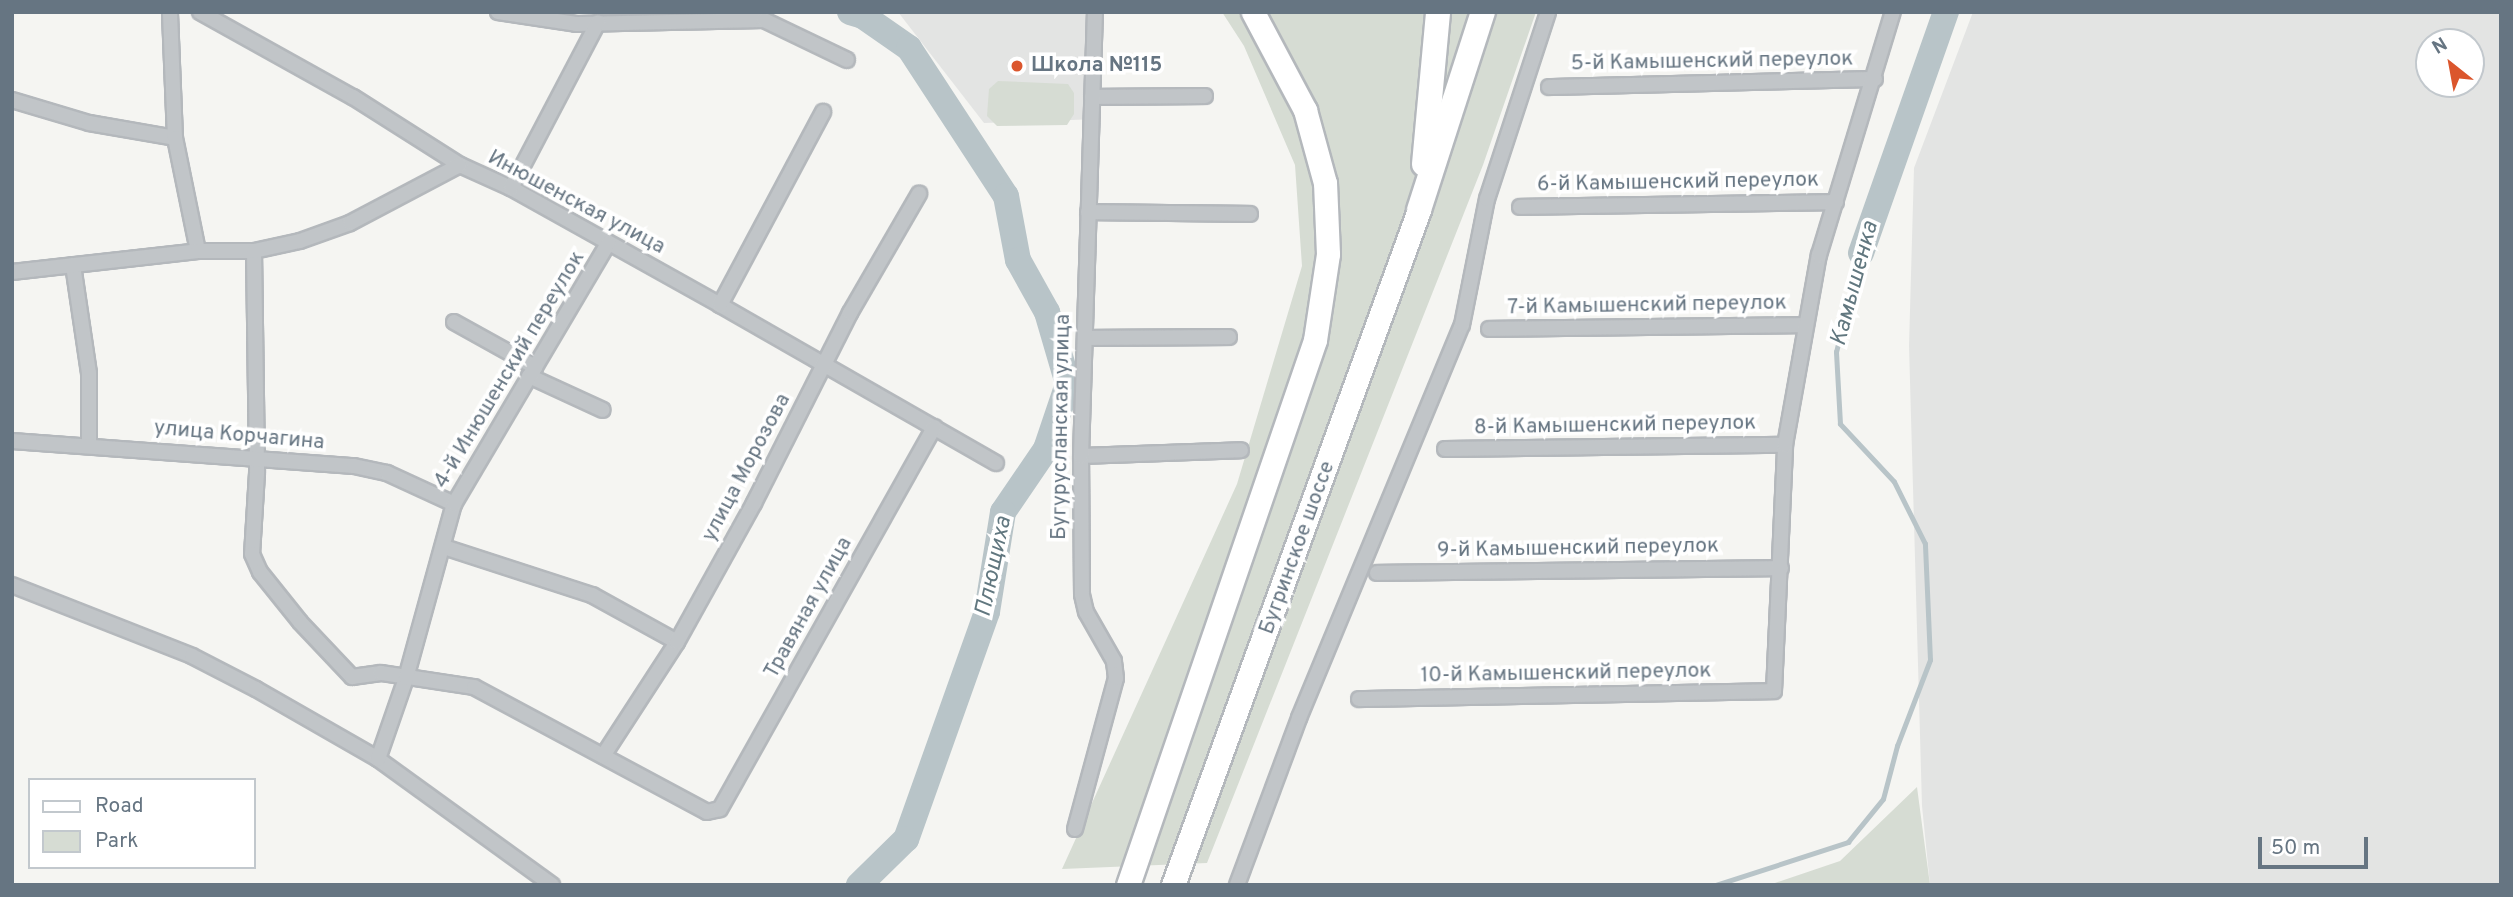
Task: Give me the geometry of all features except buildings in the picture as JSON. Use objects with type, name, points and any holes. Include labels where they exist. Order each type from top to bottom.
[{"type":"highway","points":[[1419,210],[1438,12]]},
{"type":"highway","points":[[1419,210],[1483,12]]},
{"type":"main road","points":[[1128,885],[1315,340],[1328,254],[1325,183],[1305,110],[1253,12]]},
{"type":"main road","name":"Бугринское шоссе","points":[[1172,885],[1419,210]]},
{"type":"street","points":[[170,12],[175,138],[198,251]]},
{"type":"street","name":"Инюшенская улица","points":[[200,12],[353,97],[460,165],[511,188],[720,304],[996,463]]},
{"type":"street","points":[[498,12],[576,24],[683,24],[764,20],[847,60]]},
{"type":"street","name":"Бугурусланская улица","points":[[1075,829],[1116,678],[1114,661],[1086,612],[1082,594],[1081,456],[1095,12]]},
{"type":"street","points":[[1237,885],[1299,718],[1462,325],[1487,199],[1548,12]]},
{"type":"street","points":[[1780,568],[1785,445],[1806,326],[1836,202],[1894,12]]},
{"type":"street","points":[[511,188],[598,22]]},
{"type":"street","name":"5-й Камышенский переулок","points":[[1549,87],[1875,79]]},
{"type":"street","points":[[1092,97],[1205,96]]},
{"type":"street","points":[[12,100],[89,123],[175,138]]},
{"type":"street","points":[[720,304],[823,112]]},
{"type":"street","points":[[12,272],[198,251],[254,251],[350,223],[460,165]]},
{"type":"street","name":"улица Морозова","points":[[603,755],[677,642],[824,364],[919,194]]},
{"type":"street","name":"6-й Камышенский переулок","points":[[1520,207],[1836,202]]},
{"type":"street","points":[[1088,212],[1250,214]]},
{"type":"street","name":"4-й Инюшенский переулок","points":[[378,759],[406,677],[454,504],[608,244]]},
{"type":"street","points":[[254,251],[256,457],[253,554],[260,572],[352,677],[382,673],[474,687],[603,755]]},
{"type":"street","points":[[72,265],[89,373],[89,445]]},
{"type":"street","points":[[454,322],[532,371],[604,410]]},
{"type":"street","name":"7-й Камышенский переулок","points":[[1489,329],[1806,326]]},
{"type":"street","points":[[1085,338],[1229,337]]},
{"type":"street","name":"Травяная улица","points":[[603,755],[684,802],[707,812],[720,809],[934,427]]},
{"type":"street","name":"улица Корчагина","points":[[12,441],[256,457],[387,472],[454,504]]},
{"type":"street","name":"8-й Камышенский переулок","points":[[1445,449],[1785,445]]},
{"type":"street","points":[[1081,456],[1241,450]]},
{"type":"street","points":[[444,547],[592,595],[677,642]]},
{"type":"street","name":"9-й Камышенский переулок","points":[[1377,573],[1780,568]]},
{"type":"street","name":"10-й Камышенский переулок","points":[[1359,699],[1774,691],[1780,568]]},
{"type":"street","points":[[12,585],[191,656],[378,759],[552,885]]},
{"type":"shaded area","name":"Школа №115","points":[[898,12],[1092,12],[1098,119],[984,123]]},
{"type":"shaded area","points":[[1973,12],[2501,12],[2501,885],[1930,885],[1922,806],[1909,346],[1914,168]]},
{"type":"green space","points":[[1222,12],[1536,12],[1483,165],[1207,863],[1062,869],[1237,484],[1302,266],[1295,165],[1244,46]]},
{"type":"green space","points":[[998,81],[1068,84],[1074,93],[1074,114],[1067,125],[997,126],[987,116],[989,89]]},
{"type":"green space","points":[[1917,787],[1930,885],[1769,885],[1840,861]]},
{"type":"waterway","name":"Плющиха","points":[[850,12],[863,16],[909,48],[1006,196],[1018,260],[1047,312],[1068,384],[1046,449],[1003,512],[987,612],[906,839],[859,885]]},
{"type":"waterway","name":"Камышенка","points":[[1861,253],[1946,12]]},
{"type":"waterway","name":"Камышенка","points":[[1716,885],[1848,842],[1883,799],[1897,746],[1930,660],[1925,544],[1894,482],[1840,424],[1836,352],[1861,253]]},
{"type":"place","name":"Школа №115","points":[[1017,66]]}]
